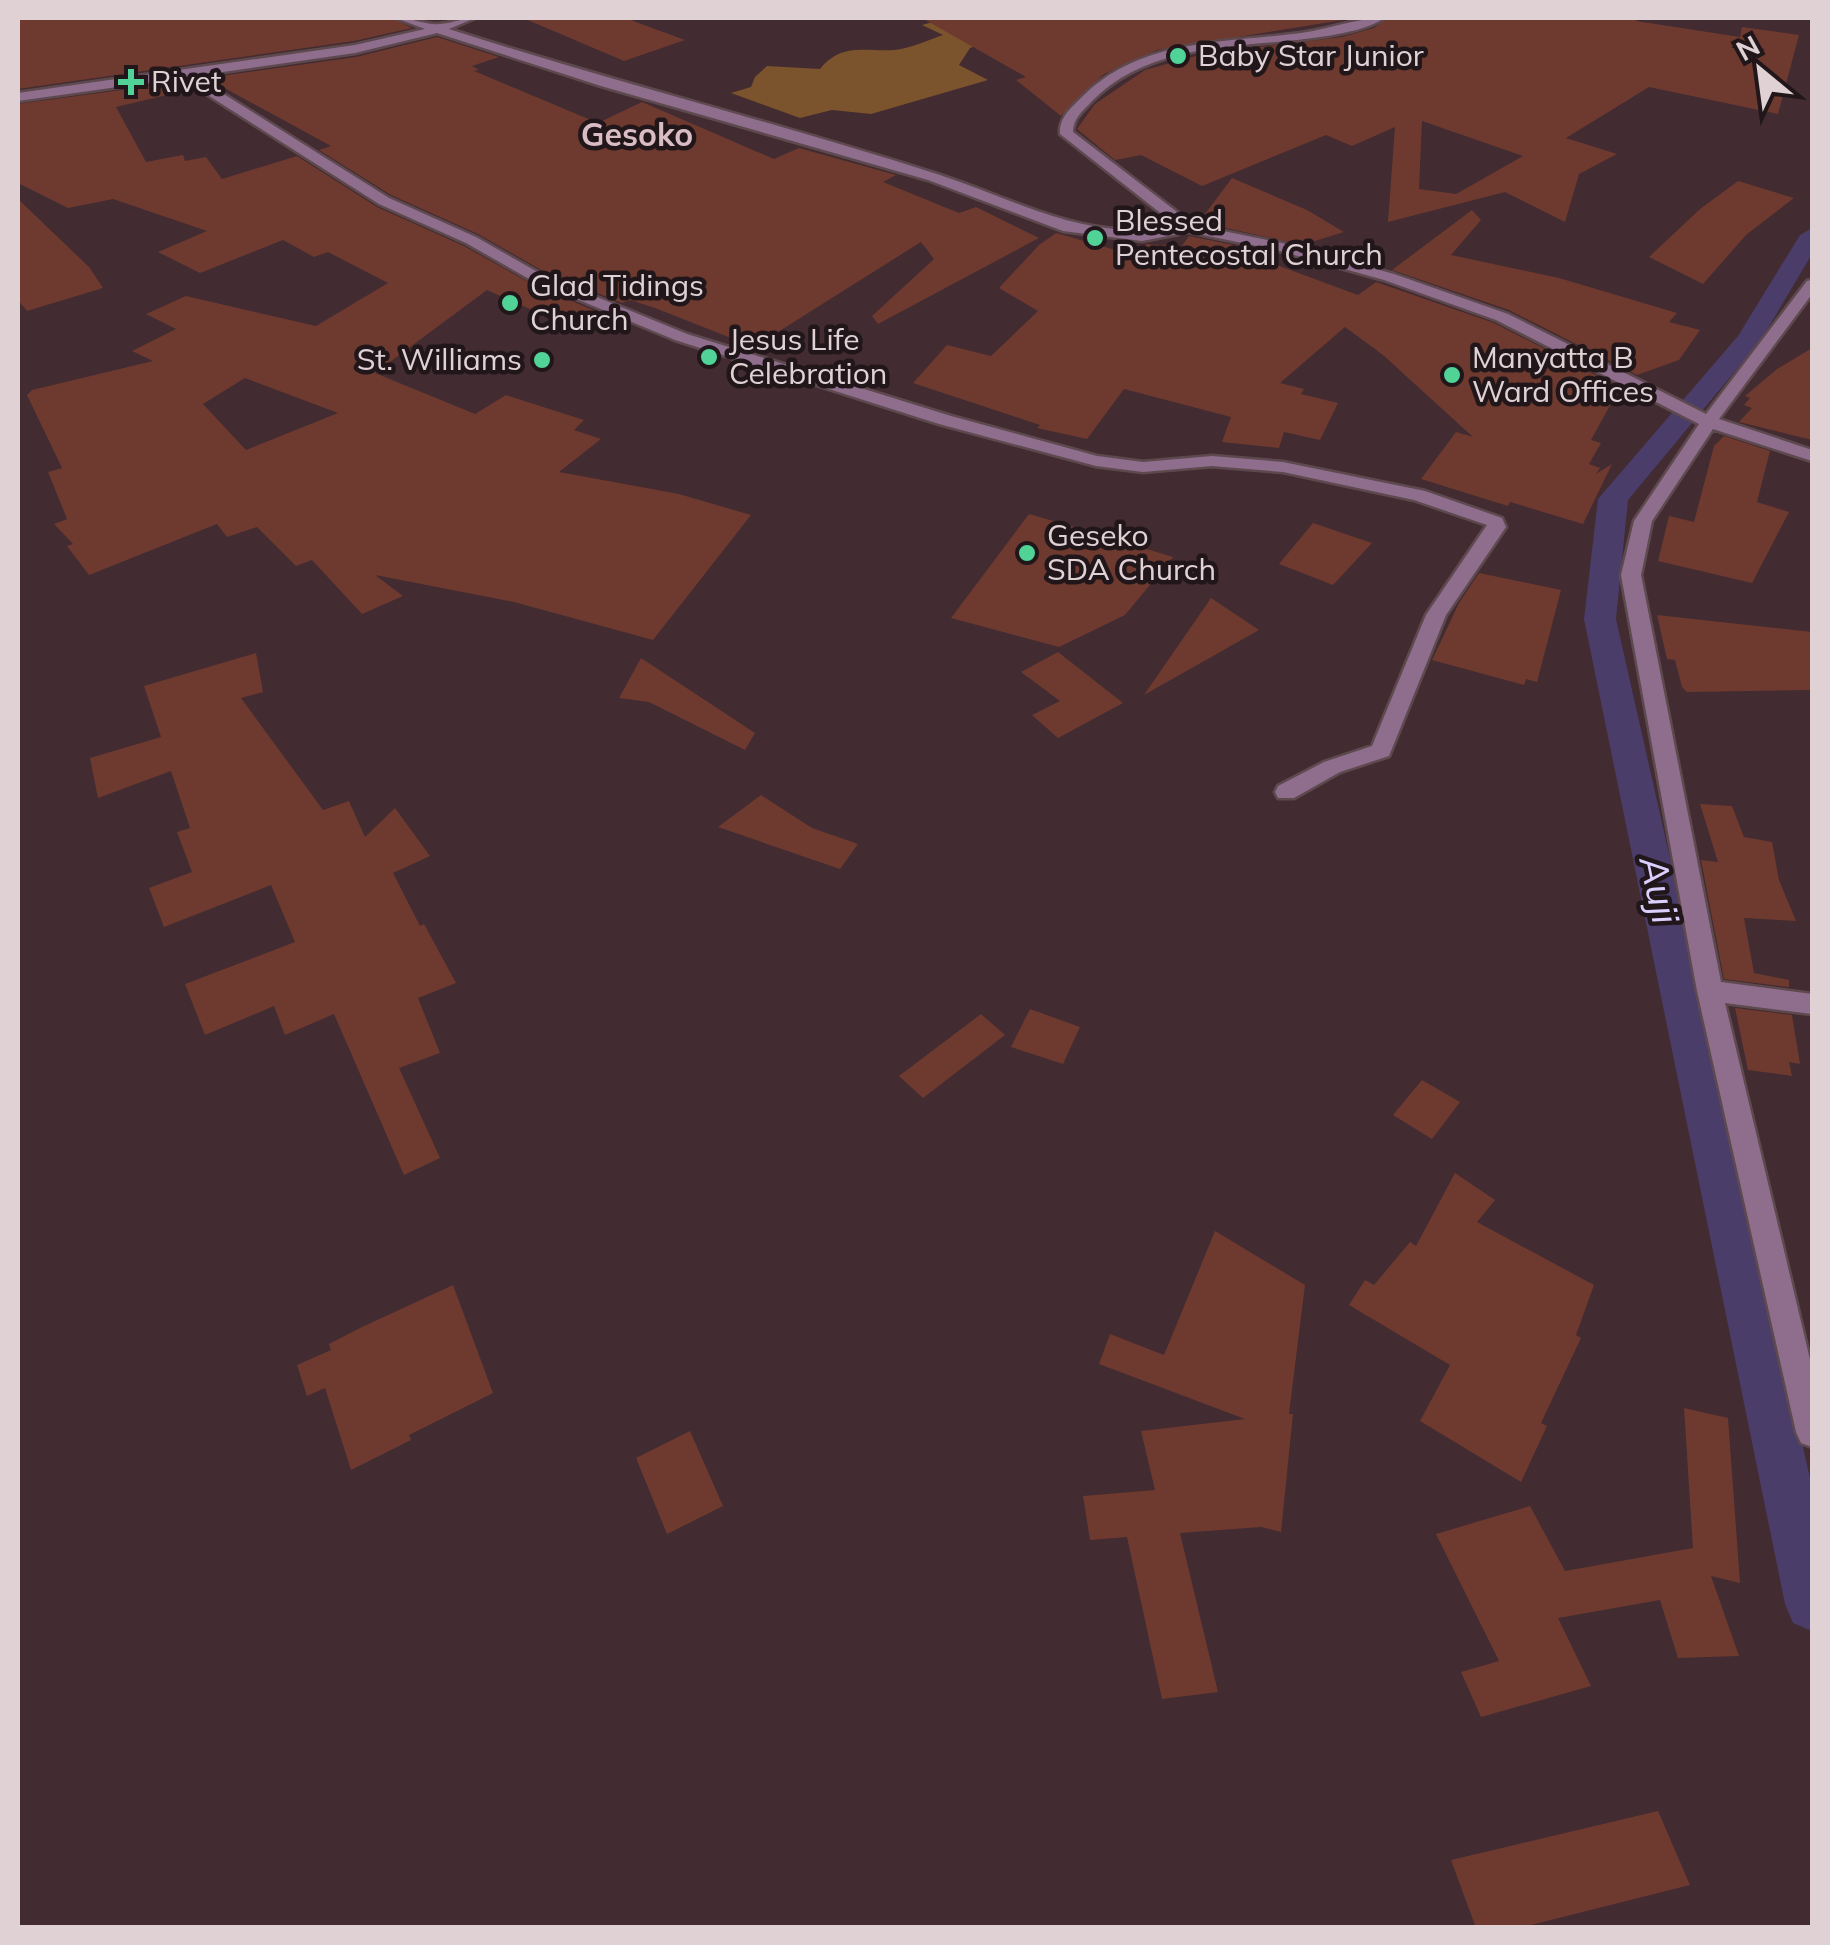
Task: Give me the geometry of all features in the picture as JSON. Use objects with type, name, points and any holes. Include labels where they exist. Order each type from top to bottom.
[{"type":"street","points":[[402,18],[605,83],[934,178],[1068,228],[1142,236],[1189,228],[1282,247],[1390,277],[1502,317],[1707,421],[1812,456]]},
{"type":"street","points":[[18,97],[355,49],[470,18]]},
{"type":"street","points":[[1189,228],[1067,134],[1067,122],[1080,104],[1096,87],[1120,74],[1183,49],[1336,31],[1379,18]]},
{"type":"street","points":[[182,73],[384,200],[471,240],[536,277],[681,337],[929,415],[1096,461],[1142,467],[1212,462],[1283,467],[1419,495],[1495,522],[1498,527],[1493,536],[1464,567],[1423,641],[1381,750],[1332,767],[1286,792]]},
{"type":"street","points":[[1812,284],[1707,421],[1643,520],[1631,575],[1710,991],[1812,1432]]},
{"type":"street","points":[[1710,991],[1812,1004]]},
{"type":"shaded area","points":[[947,18],[1007,35],[970,48],[959,65],[988,80],[871,114],[832,110],[800,118],[731,93],[751,87],[767,66],[820,69],[845,52],[895,50],[919,44],[943,35],[922,25]]},
{"type":"building","points":[[18,18],[392,18],[412,28],[354,41],[18,89]]},
{"type":"building","points":[[523,18],[625,18],[685,40],[624,61]]},
{"type":"building","points":[[922,18],[1355,18],[1157,50],[1104,74],[1061,116],[1016,80],[1026,77]]},
{"type":"building","points":[[1387,18],[1638,18],[1636,21],[1740,37],[1742,27],[1799,35],[1778,114],[1649,87],[1566,138],[1617,154],[1579,174],[1565,222],[1505,192],[1388,222],[1395,127],[1352,146],[1326,135],[1202,186],[1141,155],[1115,160],[1077,129],[1095,104],[1145,70],[1203,54],[1342,37],[1374,28]],"holes":[[[1422,121],[1523,156],[1456,194],[1419,189]]]},
{"type":"building","points":[[437,37],[499,57],[472,66],[479,70],[474,71],[598,123],[642,102],[774,159],[799,148],[896,175],[883,182],[959,213],[976,207],[1039,238],[878,324],[872,316],[934,259],[921,242],[754,347],[655,308],[630,300],[622,303],[543,271],[478,234],[391,195],[319,150],[331,146],[206,78],[356,57]]},
{"type":"building","points":[[180,82],[192,89],[116,107],[146,162],[183,155],[185,161],[206,157],[222,179],[297,156],[377,207],[602,314],[573,328],[487,290],[375,373],[475,414],[506,395],[584,420],[574,430],[601,439],[559,472],[679,494],[751,515],[653,640],[514,602],[375,575],[403,596],[362,614],[312,560],[296,566],[257,527],[227,537],[217,524],[89,575],[67,546],[73,544],[54,524],[67,519],[48,472],[62,468],[27,395],[32,390],[153,361],[132,351],[176,329],[146,314],[186,296],[316,326],[388,283],[328,252],[314,257],[283,240],[200,273],[158,252],[207,231],[113,199],[68,208],[18,183],[18,104]],"holes":[[[245,378],[338,413],[246,450],[203,404]]]},
{"type":"building","points":[[1232,178],[1307,210],[1344,232],[1302,245],[1199,222]]},
{"type":"building","points":[[1738,181],[1794,198],[1746,235],[1703,284],[1649,257],[1700,209]]},
{"type":"building","points":[[18,199],[89,267],[103,288],[27,311],[18,300]]},
{"type":"building","points":[[1472,210],[1481,220],[1451,255],[1559,278],[1677,313],[1669,322],[1700,330],[1679,360],[1637,375],[1509,310],[1392,270]]},
{"type":"building","points":[[1056,233],[1143,258],[1146,244],[1181,247],[1189,236],[1273,253],[1258,258],[1358,295],[1376,282],[1494,323],[1615,385],[1602,390],[1614,398],[1591,440],[1601,443],[1589,464],[1600,468],[1596,474],[1612,464],[1583,524],[1421,479],[1456,432],[1473,437],[1383,355],[1345,327],[1280,383],[1304,389],[1301,394],[1338,403],[1320,440],[1284,432],[1279,448],[1222,442],[1231,417],[1124,389],[1087,439],[1037,428],[1040,425],[913,383],[947,345],[991,356],[1038,311],[999,288],[1039,245]]},
{"type":"building","points":[[1812,348],[1812,440],[1739,422],[1752,408],[1744,405],[1750,398],[1745,396],[1777,369]]},
{"type":"building","points":[[1724,436],[1770,451],[1757,502],[1789,512],[1752,583],[1658,561],[1669,516],[1694,522],[1714,446]]},
{"type":"building","points":[[1029,514],[1173,557],[1125,615],[1059,647],[951,618]]},
{"type":"building","points":[[1313,523],[1372,543],[1333,585],[1279,564]]},
{"type":"building","points":[[1479,573],[1561,590],[1537,682],[1526,679],[1524,685],[1432,660],[1459,603]]},
{"type":"building","points":[[1211,598],[1259,630],[1144,695]]},
{"type":"building","points":[[1657,615],[1812,632],[1812,690],[1687,692],[1675,660],[1667,659]]},
{"type":"building","points":[[1058,652],[1123,703],[1058,738],[1032,715],[1060,701],[1021,672]]},
{"type":"building","points":[[256,653],[263,692],[241,698],[323,810],[349,801],[365,837],[395,808],[430,856],[393,873],[456,983],[418,998],[440,1053],[399,1068],[440,1158],[404,1175],[334,1014],[285,1035],[274,1006],[205,1035],[185,984],[295,942],[271,885],[164,927],[149,888],[192,872],[177,832],[190,828],[171,771],[98,798],[90,758],[161,737],[144,686]]},
{"type":"building","points":[[641,658],[755,733],[745,750],[649,702],[619,698]]},
{"type":"building","points":[[761,795],[812,828],[858,844],[840,869],[718,827]]},
{"type":"building","points":[[1700,804],[1732,806],[1744,837],[1772,842],[1779,880],[1796,921],[1744,918],[1754,973],[1789,980],[1789,987],[1724,979],[1701,860],[1718,862]]},
{"type":"building","points":[[1735,1008],[1792,1015],[1800,1064],[1789,1062],[1792,1076],[1748,1070]]},
{"type":"building","points":[[1030,1009],[1080,1027],[1063,1064],[1011,1047]]},
{"type":"building","points":[[981,1014],[1005,1035],[923,1098],[899,1076]]},
{"type":"building","points":[[1422,1080],[1460,1102],[1432,1139],[1393,1115]]},
{"type":"building","points":[[1455,1173],[1495,1200],[1477,1222],[1594,1285],[1576,1335],[1581,1338],[1541,1423],[1547,1426],[1521,1482],[1420,1421],[1450,1365],[1349,1305],[1365,1280],[1374,1285],[1410,1242],[1416,1246]]},
{"type":"building","points":[[1215,1231],[1305,1285],[1289,1414],[1293,1414],[1281,1532],[1261,1527],[1180,1533],[1218,1692],[1162,1699],[1127,1537],[1090,1540],[1083,1496],[1155,1490],[1141,1431],[1245,1419],[1099,1364],[1110,1334],[1164,1355]]},
{"type":"building","points":[[453,1285],[493,1393],[409,1435],[411,1440],[351,1470],[325,1388],[307,1396],[297,1365],[331,1350],[329,1344],[362,1327]]},
{"type":"building","points":[[1684,1408],[1728,1418],[1740,1583],[1711,1576],[1739,1656],[1678,1658],[1660,1600],[1558,1618],[1591,1686],[1481,1717],[1461,1672],[1499,1661],[1436,1534],[1530,1506],[1565,1571],[1693,1548]]},
{"type":"building","points":[[690,1431],[723,1506],[667,1534],[636,1458]]},
{"type":"building","points":[[1658,1811],[1690,1885],[1519,1928],[1476,1928],[1451,1860]]},
{"type":"waterway","name":"Auji","points":[[1812,235],[1748,340],[1613,499],[1600,619],[1812,1604]]},
{"type":"place","name":"Baby Star Junior","points":[[1178,56]]},
{"type":"place","name":"Rivet","points":[[131,82]]},
{"type":"place","name":"Blessed Pentecostal Church","points":[[1095,238]]},
{"type":"place","name":"Glad Tidings Church","points":[[510,303]]},
{"type":"place","name":"Jesus Life Celebration","points":[[709,357]]},
{"type":"place","name":"St. Williams","points":[[542,360]]},
{"type":"place","name":"Manyatta B Ward Offices","points":[[1452,375]]},
{"type":"place","name":"Geseko SDA Church","points":[[1027,553]]},
{"type":"district","name":"Gesoko","points":[[637,135]]}]
